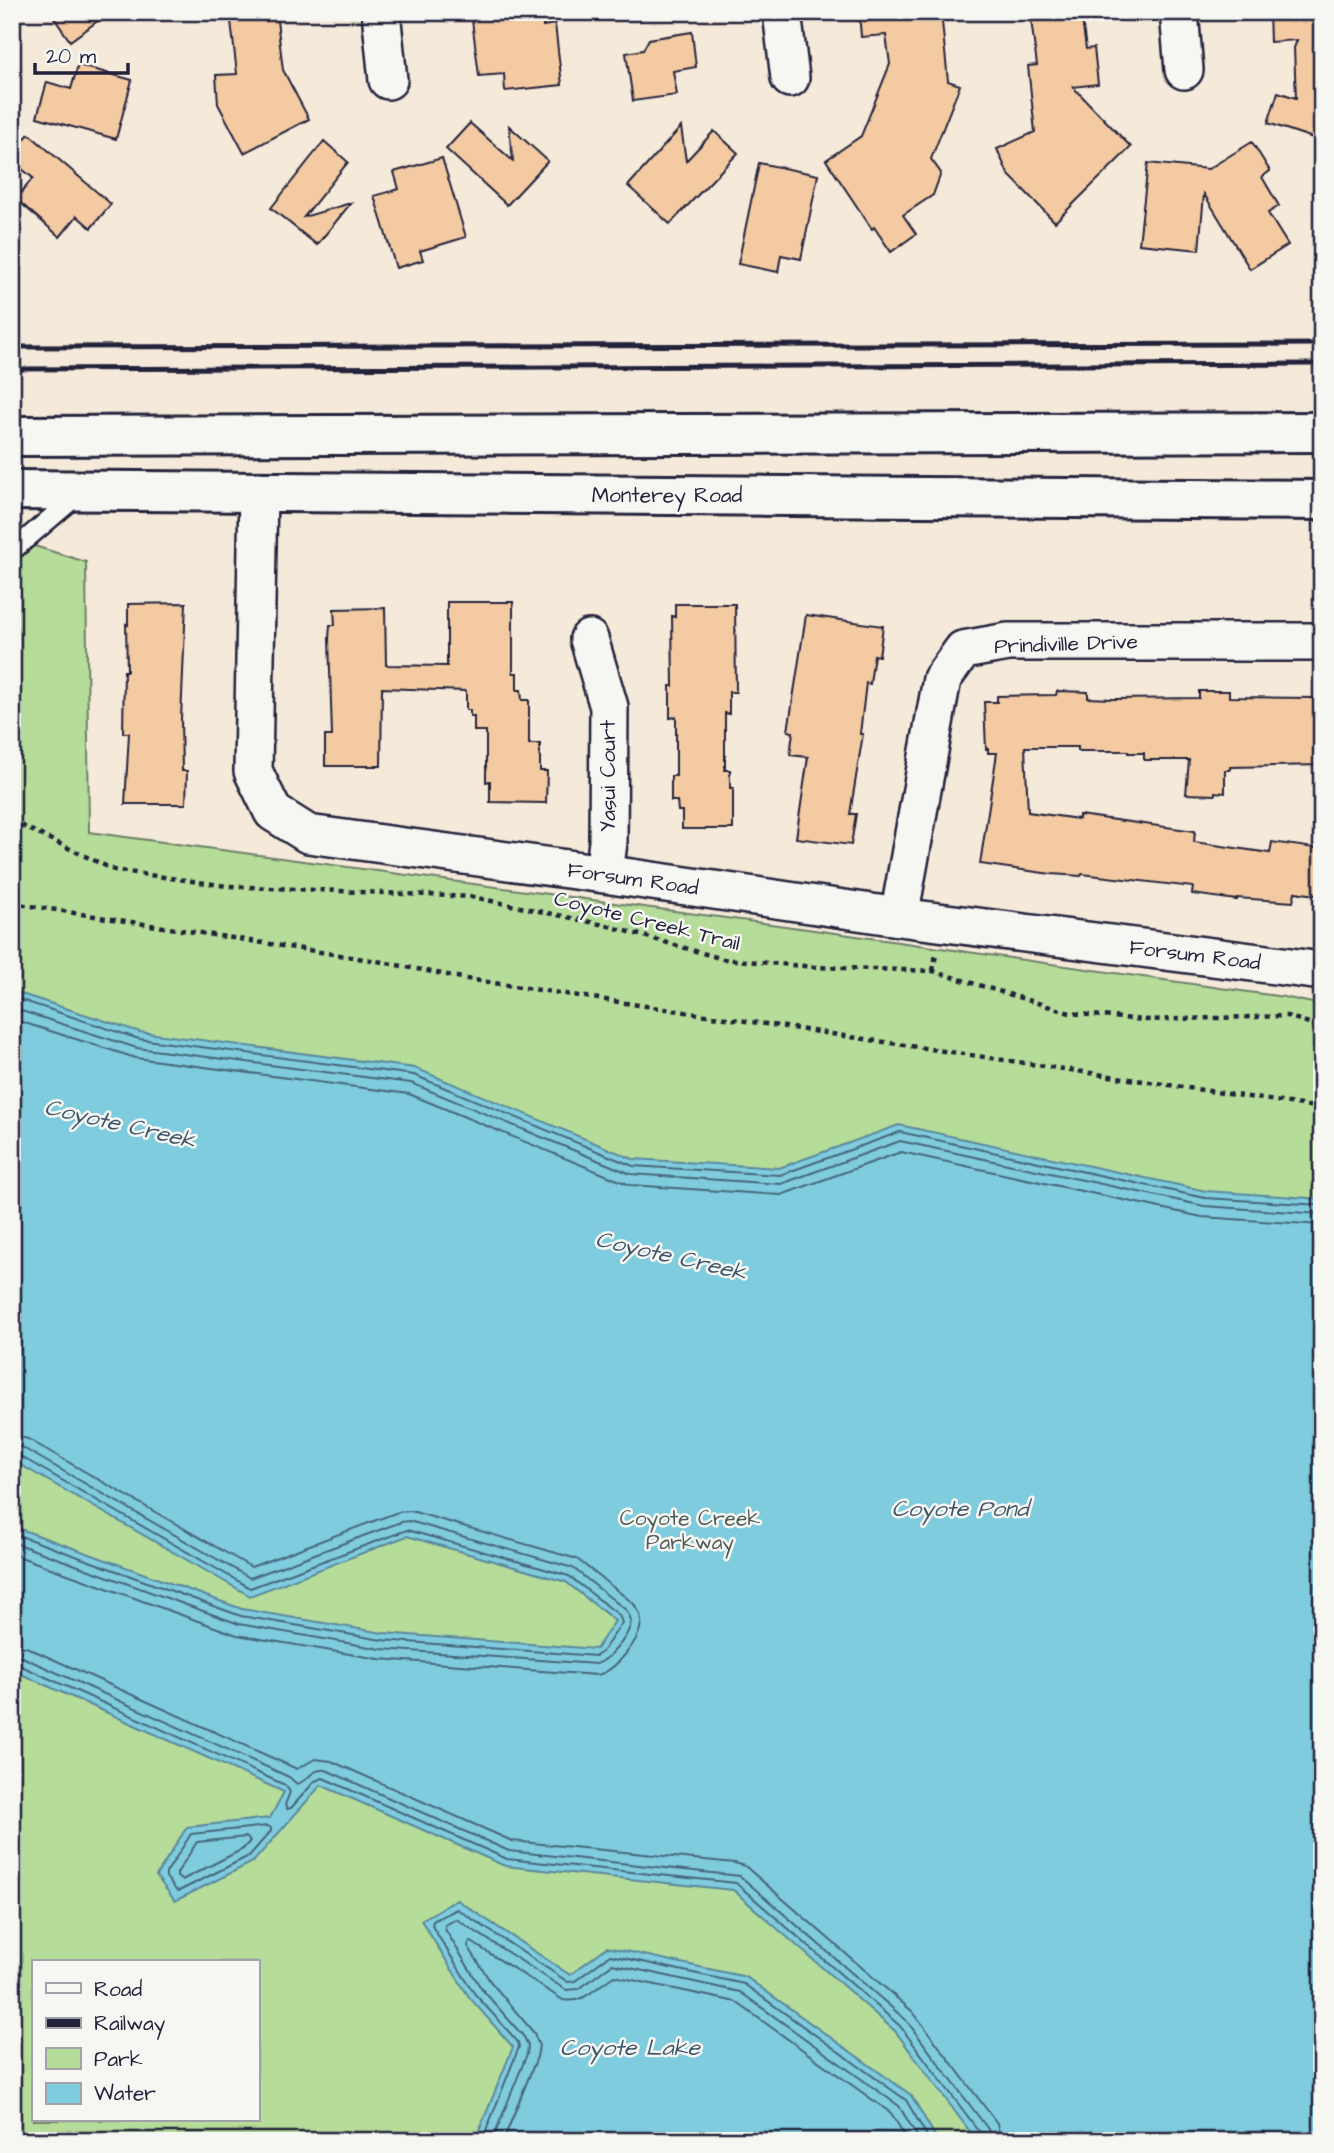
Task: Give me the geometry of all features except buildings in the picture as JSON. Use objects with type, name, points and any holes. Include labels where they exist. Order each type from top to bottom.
[{"type":"main road","points":[[12,436],[1322,432]]},
{"type":"main road","name":"Monterey Road","points":[[12,490],[1322,500]]},
{"type":"street","points":[[381,12],[388,80]]},
{"type":"street","points":[[782,12],[790,78]]},
{"type":"street","points":[[1178,12],[1184,70]]},
{"type":"street","name":"Forsum Road","points":[[258,491],[253,771],[273,812],[308,834],[899,917],[1322,971]]},
{"type":"street","name":"Yasui Court","points":[[589,639],[609,707],[608,842],[604,874]]},
{"type":"street","name":"Prindiville Drive","points":[[899,917],[942,679],[964,650],[1008,642],[1322,642]]},
{"type":"lane","points":[[12,551],[84,490]]},
{"type":"path","name":"Coyote Creek Trail","points":[[12,821],[114,870],[227,886],[473,897],[609,926],[723,959],[815,967],[933,971],[1070,1013],[1144,1020],[1287,1016],[1322,1027]]},
{"type":"path","points":[[12,902],[377,961],[467,979],[1322,1108]]},
{"type":"green space","name":"Coyote Pond","points":[[12,539],[86,562],[89,832],[807,929],[1284,997],[1322,1005],[1322,2141],[12,2141]]},
{"type":"water","name":"Coyote Pond","points":[[12,988],[18,993],[140,1032],[415,1068],[633,1159],[779,1168],[899,1125],[1206,1191],[1322,1199],[1322,2141],[977,2141],[895,2031],[733,1890],[505,1866],[321,1785],[253,1862],[175,1901],[156,1876],[187,1827],[270,1818],[284,1792],[12,1670],[12,1526],[242,1609],[383,1633],[596,1649],[615,1621],[566,1582],[407,1536],[250,1596],[12,1460]]},
{"type":"water","name":"Coyote Lake","points":[[457,1900],[570,1975],[607,1947],[746,1977],[911,2095],[938,2141],[475,2141],[513,2047],[469,1997],[421,1920]]},
{"type":"railway","points":[[12,347],[1322,344]]},
{"type":"railway","points":[[12,369],[1322,364]]},
{"type":"water label","name":"Coyote Creek","points":[[120,1124]]},
{"type":"water label","name":"Coyote Creek","points":[[671,1256]]},
{"type":"park label","name":"Coyote Creek Parkway","points":[[690,1530]]}]
